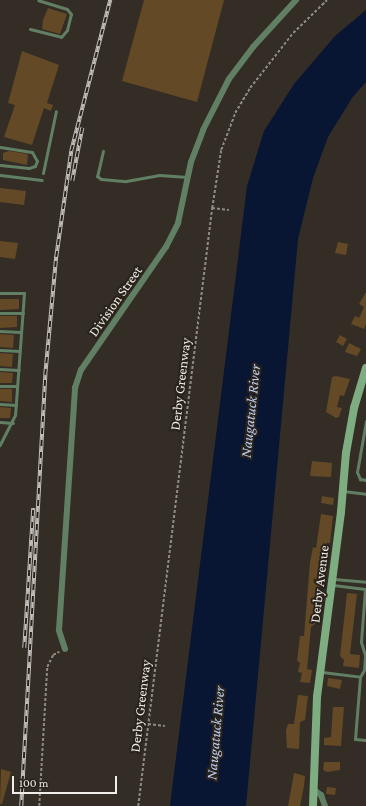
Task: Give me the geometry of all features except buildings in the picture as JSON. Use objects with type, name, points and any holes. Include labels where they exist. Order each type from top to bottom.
[{"type":"main road","name":"Derby Avenue","points":[[313,806],[315,723],[320,671],[351,425],[366,368]]},
{"type":"street","name":"Division Street","points":[[65,649],[59,630],[75,388],[82,370],[166,247],[182,210],[188,177],[203,130],[229,80],[253,47],[296,0]]},
{"type":"street","points":[[314,790],[321,795],[325,806]]},
{"type":"lane","points":[[30,30],[61,37],[67,30],[71,14],[67,9],[38,0]]},
{"type":"lane","points":[[43,173],[56,111]]},
{"type":"lane","points":[[0,147],[32,152],[36,161],[35,166],[29,168],[0,165]]},
{"type":"lane","points":[[103,151],[97,176],[101,179],[126,181],[159,175],[188,177]]},
{"type":"lane","points":[[0,175],[42,180]]},
{"type":"lane","points":[[0,293],[24,293],[16,405],[13,423],[0,445]]},
{"type":"lane","points":[[0,313],[23,313]]},
{"type":"lane","points":[[0,331],[21,332]]},
{"type":"lane","points":[[0,350],[20,351]]},
{"type":"lane","points":[[0,369],[18,370]]},
{"type":"lane","points":[[0,386],[17,386]]},
{"type":"lane","points":[[0,404],[16,405]]},
{"type":"lane","points":[[366,421],[357,472],[360,479],[366,480]]},
{"type":"lane","points":[[0,422],[13,423]]},
{"type":"lane","points":[[343,490],[366,494]]},
{"type":"lane","points":[[332,582],[366,582]]},
{"type":"lane","points":[[332,582],[365,589],[361,642],[365,655],[364,670],[360,677],[355,739],[366,740]]},
{"type":"lane","points":[[320,671],[360,677]]},
{"type":"path","name":"Derby Greenway","points":[[138,806],[212,208],[221,150],[235,113],[267,64],[293,33],[327,0]]},
{"type":"path","points":[[212,208],[229,210]]},
{"type":"path","points":[[39,806],[46,667],[53,655],[65,649]]},
{"type":"path","points":[[148,724],[165,726]]},
{"type":"water","name":"Naugatuck River","points":[[366,10],[366,82],[352,98],[328,137],[313,178],[298,239],[246,806],[170,806],[247,186],[264,131],[294,84],[335,36]]},
{"type":"railway","points":[[21,806],[45,375],[56,257],[71,151],[110,0]]},
{"type":"railway","points":[[72,181],[82,128]]},
{"type":"railway","points":[[24,648],[33,508]]}]
